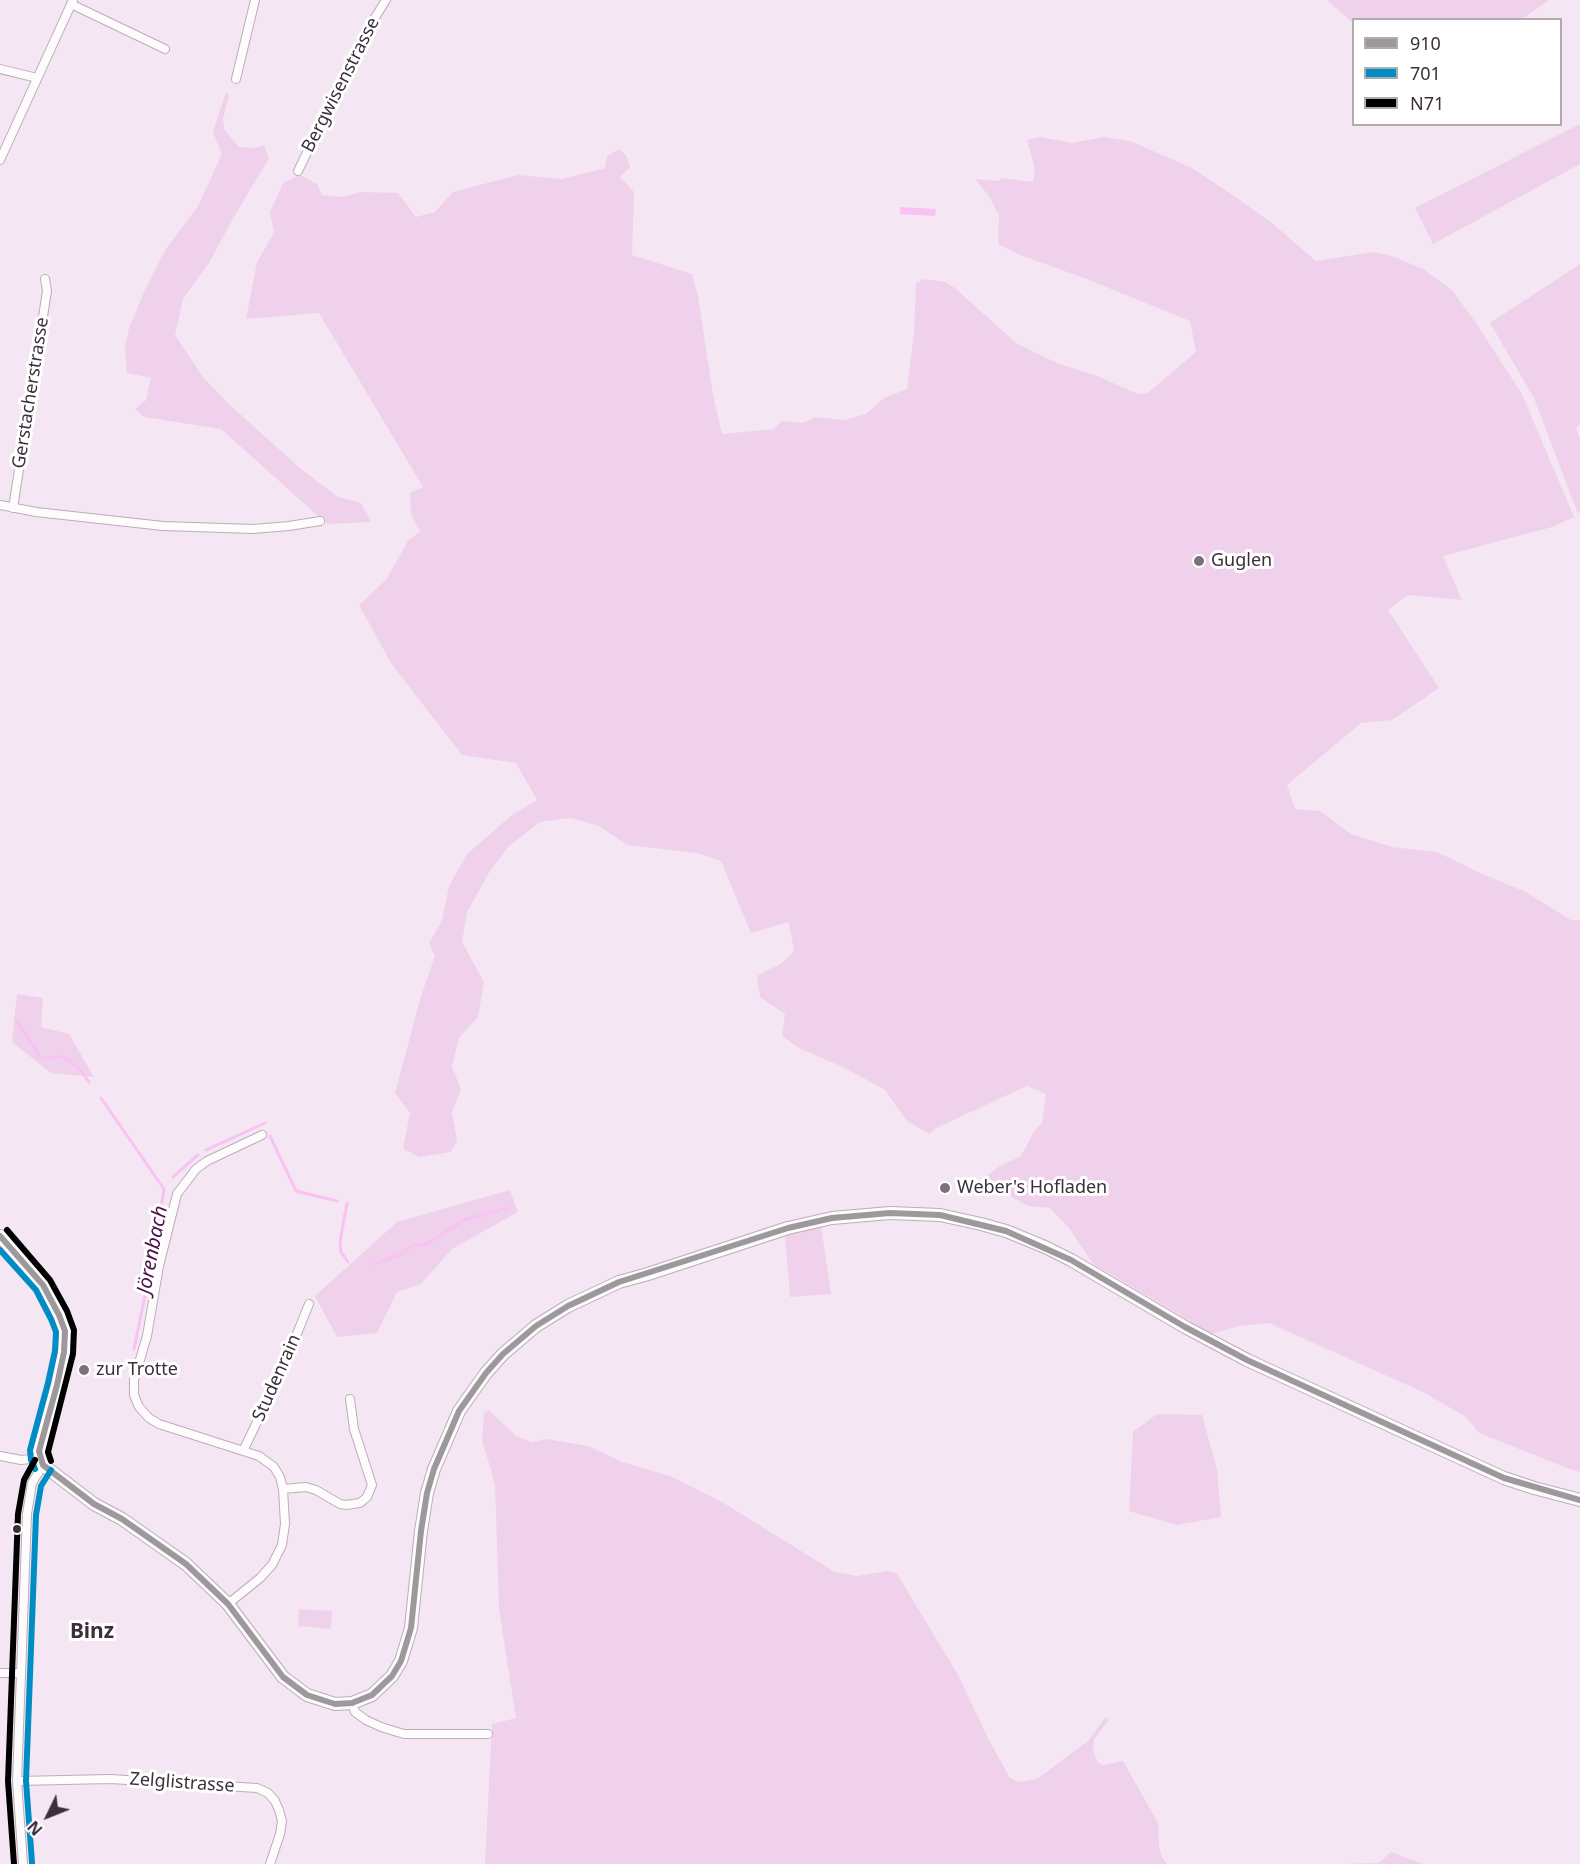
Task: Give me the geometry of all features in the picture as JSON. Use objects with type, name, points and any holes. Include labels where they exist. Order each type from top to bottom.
[{"type":"main road","points":[[0,1236],[43,1286],[65,1331],[64,1352],[57,1385],[41,1439],[41,1461],[94,1504],[122,1519],[186,1564],[228,1604],[276,1669],[292,1685],[307,1695],[335,1704],[352,1703],[372,1695],[384,1685],[404,1654],[411,1628],[421,1531],[430,1481],[459,1411],[471,1392],[503,1354],[536,1326],[568,1306],[619,1282],[788,1228],[842,1216],[910,1213],[940,1215],[1006,1231],[1046,1247],[1219,1346],[1504,1478],[1580,1500]]},
{"type":"street","points":[[236,79],[255,0]]},
{"type":"street","name":"Bergwisenstrasse","points":[[298,171],[366,32],[386,0]]},
{"type":"street","points":[[0,160],[72,2],[165,49]]},
{"type":"street","points":[[0,69],[38,78]]},
{"type":"street","name":"Gerstacherstrasse","points":[[13,508],[47,291],[45,279]]},
{"type":"street","points":[[0,505],[163,526],[253,529],[320,521]]},
{"type":"street","points":[[228,1604],[272,1565],[282,1545],[285,1524],[284,1489],[280,1477],[266,1460],[159,1424],[149,1418],[139,1407],[134,1395],[134,1380],[147,1336],[159,1266],[177,1194],[196,1169],[207,1161],[262,1135]]},
{"type":"street","name":"Studenrain","points":[[243,1451],[284,1366],[309,1304]]},
{"type":"street","points":[[284,1489],[306,1487],[340,1504],[351,1506],[367,1497],[372,1485],[354,1429],[350,1399]]},
{"type":"street","points":[[0,1456],[41,1461],[32,1483],[27,1514],[17,1781],[23,1864]]},
{"type":"street","points":[[0,1673],[20,1673]]},
{"type":"street","points":[[352,1703],[355,1712],[366,1720],[404,1734],[488,1734]]},
{"type":"street","name":"Zelglistrasse","points":[[17,1781],[122,1779],[257,1788],[268,1793],[275,1801],[282,1821],[270,1864]]},
{"type":"shaded area","points":[[1327,0],[1549,0],[1523,18],[1352,18],[1352,22]]},
{"type":"shaded area","points":[[226,92],[229,96],[223,119],[224,129],[239,147],[255,148],[264,145],[269,158],[209,263],[183,299],[175,335],[203,377],[230,405],[301,469],[338,497],[361,503],[371,522],[327,524],[221,429],[144,417],[135,409],[146,400],[151,378],[127,373],[125,349],[129,328],[166,249],[198,206],[222,154],[213,132]]},
{"type":"shaded area","points":[[1580,124],[1580,164],[1433,244],[1415,208]]},
{"type":"shaded area","points":[[1040,137],[1073,143],[1103,137],[1130,141],[1192,168],[1273,224],[1316,261],[1374,252],[1392,256],[1423,269],[1452,290],[1522,394],[1574,517],[1552,527],[1443,556],[1462,600],[1408,595],[1388,610],[1439,688],[1392,720],[1361,723],[1287,785],[1295,809],[1320,811],[1351,834],[1392,847],[1437,852],[1526,892],[1571,920],[1580,920],[1580,1472],[1479,1433],[1466,1417],[1423,1392],[1269,1323],[1239,1326],[1212,1334],[1093,1264],[1069,1228],[1050,1208],[1028,1206],[991,1185],[988,1175],[1000,1166],[1021,1156],[1035,1130],[1042,1123],[1046,1094],[1027,1086],[936,1128],[929,1134],[907,1121],[885,1090],[845,1068],[799,1048],[782,1036],[785,1014],[760,997],[757,976],[782,963],[794,951],[789,922],[751,933],[721,861],[697,853],[627,845],[599,826],[571,818],[540,822],[509,846],[490,871],[467,912],[462,942],[484,982],[478,1017],[459,1038],[452,1067],[461,1089],[452,1112],[457,1140],[451,1152],[419,1157],[403,1149],[410,1113],[395,1093],[421,996],[435,956],[429,943],[442,921],[449,886],[467,854],[512,815],[537,800],[516,763],[462,755],[391,663],[359,605],[386,580],[408,541],[420,531],[411,514],[410,493],[423,487],[319,313],[246,319],[257,262],[274,233],[270,212],[283,183],[300,175],[317,184],[322,195],[342,197],[361,192],[398,193],[416,217],[435,212],[453,192],[518,175],[562,179],[605,168],[607,156],[619,149],[626,155],[630,167],[620,177],[634,192],[632,255],[692,274],[698,296],[713,395],[722,434],[774,429],[781,421],[803,423],[815,417],[845,420],[866,414],[884,398],[907,389],[914,333],[916,283],[924,279],[945,282],[955,288],[1016,343],[1057,363],[1097,376],[1138,394],[1148,393],[1196,352],[1190,321],[1020,255],[998,244],[999,216],[989,196],[975,179],[1000,181],[1001,178],[1033,182],[1035,168],[1027,140]]},
{"type":"shaded area","points":[[900,207],[936,209],[935,216],[900,214]]},
{"type":"shaded area","points":[[1580,264],[1580,424],[1576,428],[1580,438],[1580,512],[1578,514],[1534,398],[1490,323]]},
{"type":"shaded area","points":[[17,994],[43,998],[41,1027],[69,1034],[94,1077],[51,1073],[12,1042]]},
{"type":"shaded area","points":[[510,1190],[518,1212],[452,1249],[421,1284],[397,1292],[377,1333],[337,1337],[315,1296],[397,1222]]},
{"type":"shaded area","points":[[821,1225],[831,1294],[790,1297],[785,1235]]},
{"type":"shaded area","points":[[489,1410],[516,1436],[532,1442],[546,1439],[588,1446],[622,1462],[670,1476],[722,1502],[835,1572],[857,1576],[888,1571],[897,1574],[957,1673],[1010,1778],[1018,1782],[1037,1779],[1088,1741],[1106,1717],[1109,1720],[1094,1739],[1093,1751],[1098,1762],[1103,1765],[1123,1761],[1158,1823],[1159,1846],[1167,1864],[485,1864],[492,1724],[516,1718],[499,1609],[495,1484],[482,1440],[484,1413]]},
{"type":"shaded area","points":[[1157,1414],[1202,1415],[1217,1469],[1221,1517],[1177,1525],[1129,1511],[1133,1432]]},
{"type":"shaded area","points":[[299,1609],[332,1611],[331,1629],[298,1626]]},
{"type":"shaded area","points":[[1391,1852],[1423,1864],[1341,1864],[1378,1863]]},
{"type":"waterway","name":"Jörenbach","points":[[15,1018],[41,1058],[63,1057],[79,1068],[89,1082]]},
{"type":"waterway","name":"Jörenbach","points":[[101,1098],[164,1189],[155,1247],[134,1349]]},
{"type":"waterway","name":"Jörenbach","points":[[206,1150],[265,1123]]},
{"type":"waterway","name":"Jörenbach","points":[[270,1136],[296,1191],[337,1201]]},
{"type":"waterway","name":"Jörenbach","points":[[173,1177],[198,1155]]},
{"type":"waterway","name":"Jörenbach","points":[[347,1203],[340,1242],[341,1252],[348,1262]]},
{"type":"waterway","points":[[374,1264],[403,1254],[412,1245],[425,1245],[464,1220],[507,1208]]},
{"type":"transit line","name":"910","points":[[0,1236],[43,1285],[65,1331],[64,1352],[57,1385],[39,1451],[43,1465],[94,1504],[122,1519],[186,1564],[228,1604],[283,1677],[307,1695],[335,1704],[352,1703],[372,1695],[392,1676],[401,1661],[411,1628],[421,1531],[427,1493],[434,1469],[459,1411],[486,1373],[503,1354],[536,1326],[568,1306],[619,1282],[788,1228],[832,1218],[890,1213],[940,1215],[1006,1231],[1071,1260],[1185,1327],[1247,1360],[1504,1478],[1580,1500]]},
{"type":"transit line","name":"N71","points":[[7,1230],[50,1280],[67,1311],[74,1330],[73,1354],[48,1452],[51,1461]]},
{"type":"transit line","name":"701","points":[[0,1250],[36,1290],[56,1332],[55,1351],[48,1383],[30,1450],[35,1469]]},
{"type":"transit line","name":"N71","points":[[14,1864],[8,1781],[18,1514],[24,1480],[35,1460]]},
{"type":"transit line","name":"701","points":[[32,1863],[26,1781],[36,1515],[41,1486],[51,1470]]},
{"type":"place","name":"Guglen","points":[[1199,561]]},
{"type":"place","name":"Weber's Hofladen","points":[[945,1188]]},
{"type":"place","name":"zur Trotte","points":[[84,1370]]},
{"type":"district","name":"Binz","points":[[92,1632]]}]
